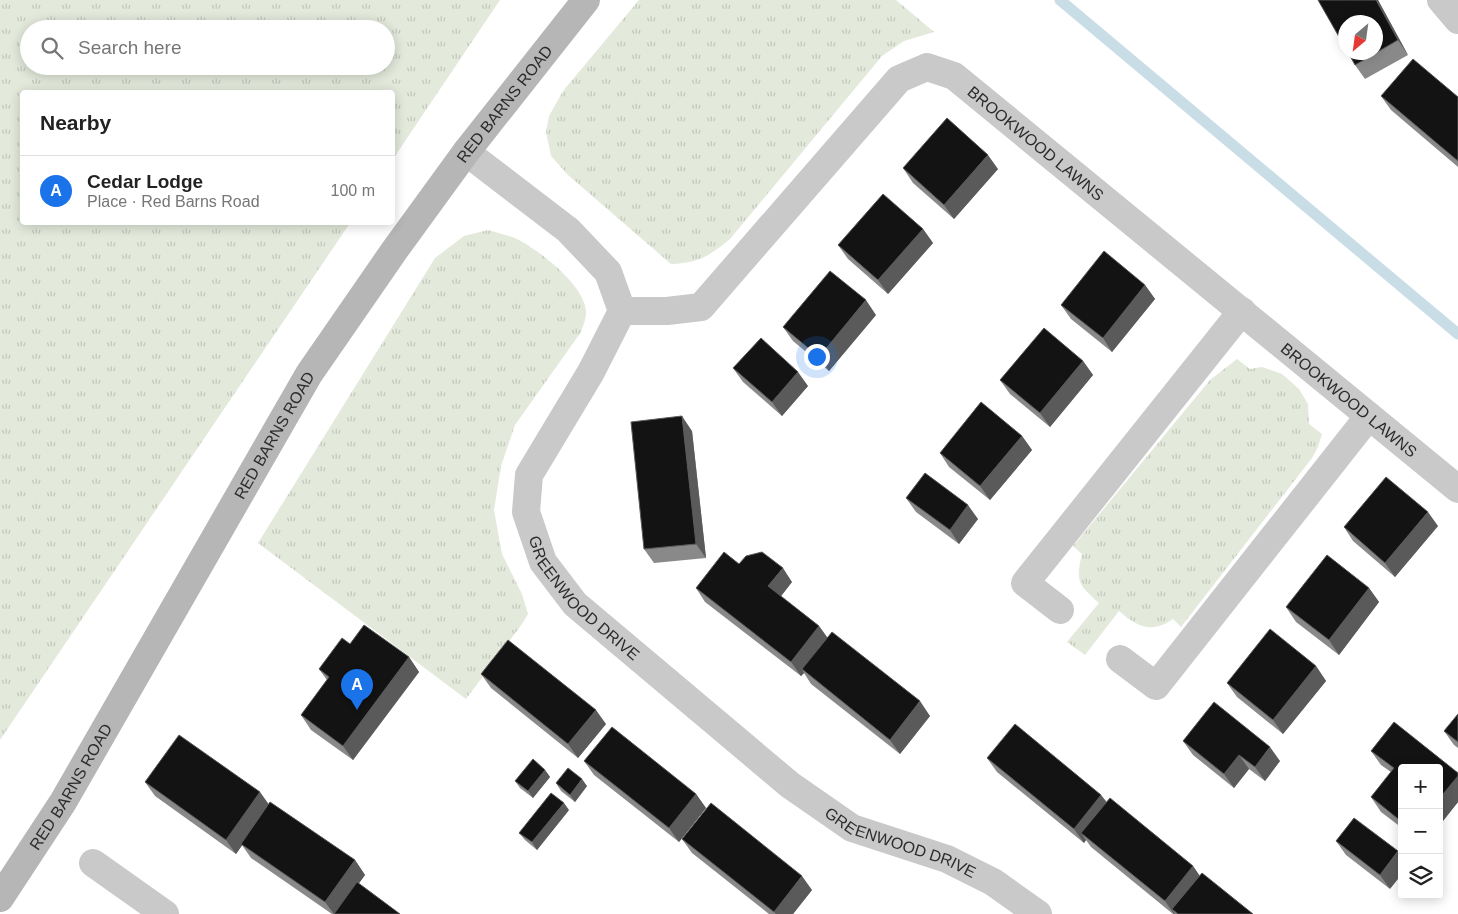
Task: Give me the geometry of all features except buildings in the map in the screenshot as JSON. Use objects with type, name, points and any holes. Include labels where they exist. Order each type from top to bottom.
[{"type":"street","name":"RED BARNS ROAD","points":[[0,898],[63,802],[309,374],[394,251],[466,152],[586,0]]},
{"type":"street","points":[[1441,0],[1458,20]]},
{"type":"street","name":"BROOKWOOD LAWNS","points":[[622,311],[667,311],[701,307],[899,79],[927,68],[954,76],[1458,489]]},
{"type":"street","points":[[466,152],[568,230],[608,272],[622,311]]},
{"type":"street","name":"GREENWOOD DRIVE","points":[[622,311],[591,372],[529,475],[526,512],[542,562],[575,604],[790,785],[852,828],[947,859],[993,882],[1038,914]]},
{"type":"street","points":[[1060,610],[1025,583],[1242,311]]},
{"type":"street","points":[[1120,659],[1156,686],[1369,416]]},
{"type":"street","points":[[93,863],[165,914]]},
{"type":"green space","points":[[0,0],[500,0],[395,156],[395,90],[20,90],[20,225],[349,225],[0,740]]},
{"type":"green space","points":[[639,0],[896,0],[934,32],[904,41],[882,56],[730,239],[703,258],[671,264],[568,175],[551,156],[546,132],[549,116],[563,91]]},
{"type":"green space","points":[[488,230],[517,239],[560,270],[578,292],[584,303],[586,313],[581,332],[515,425],[501,466],[494,510],[502,554],[522,594],[528,614],[466,699],[258,543],[435,258],[464,236]]},
{"type":"green space","points":[[1237,359],[1250,369],[1262,367],[1282,374],[1299,389],[1308,404],[1309,424],[1322,434],[1318,447],[1312,458],[1181,627],[1173,619],[1158,626],[1145,627],[1132,621],[1119,611],[1085,655],[1067,642],[1099,603],[1087,592],[1080,582],[1079,571],[1082,554],[1073,546],[1210,380]]},
{"type":"waterway","points":[[1060,0],[1458,334]]},
{"type":"place","name":"Cedar Lodge","points":[[357,710]]}]
